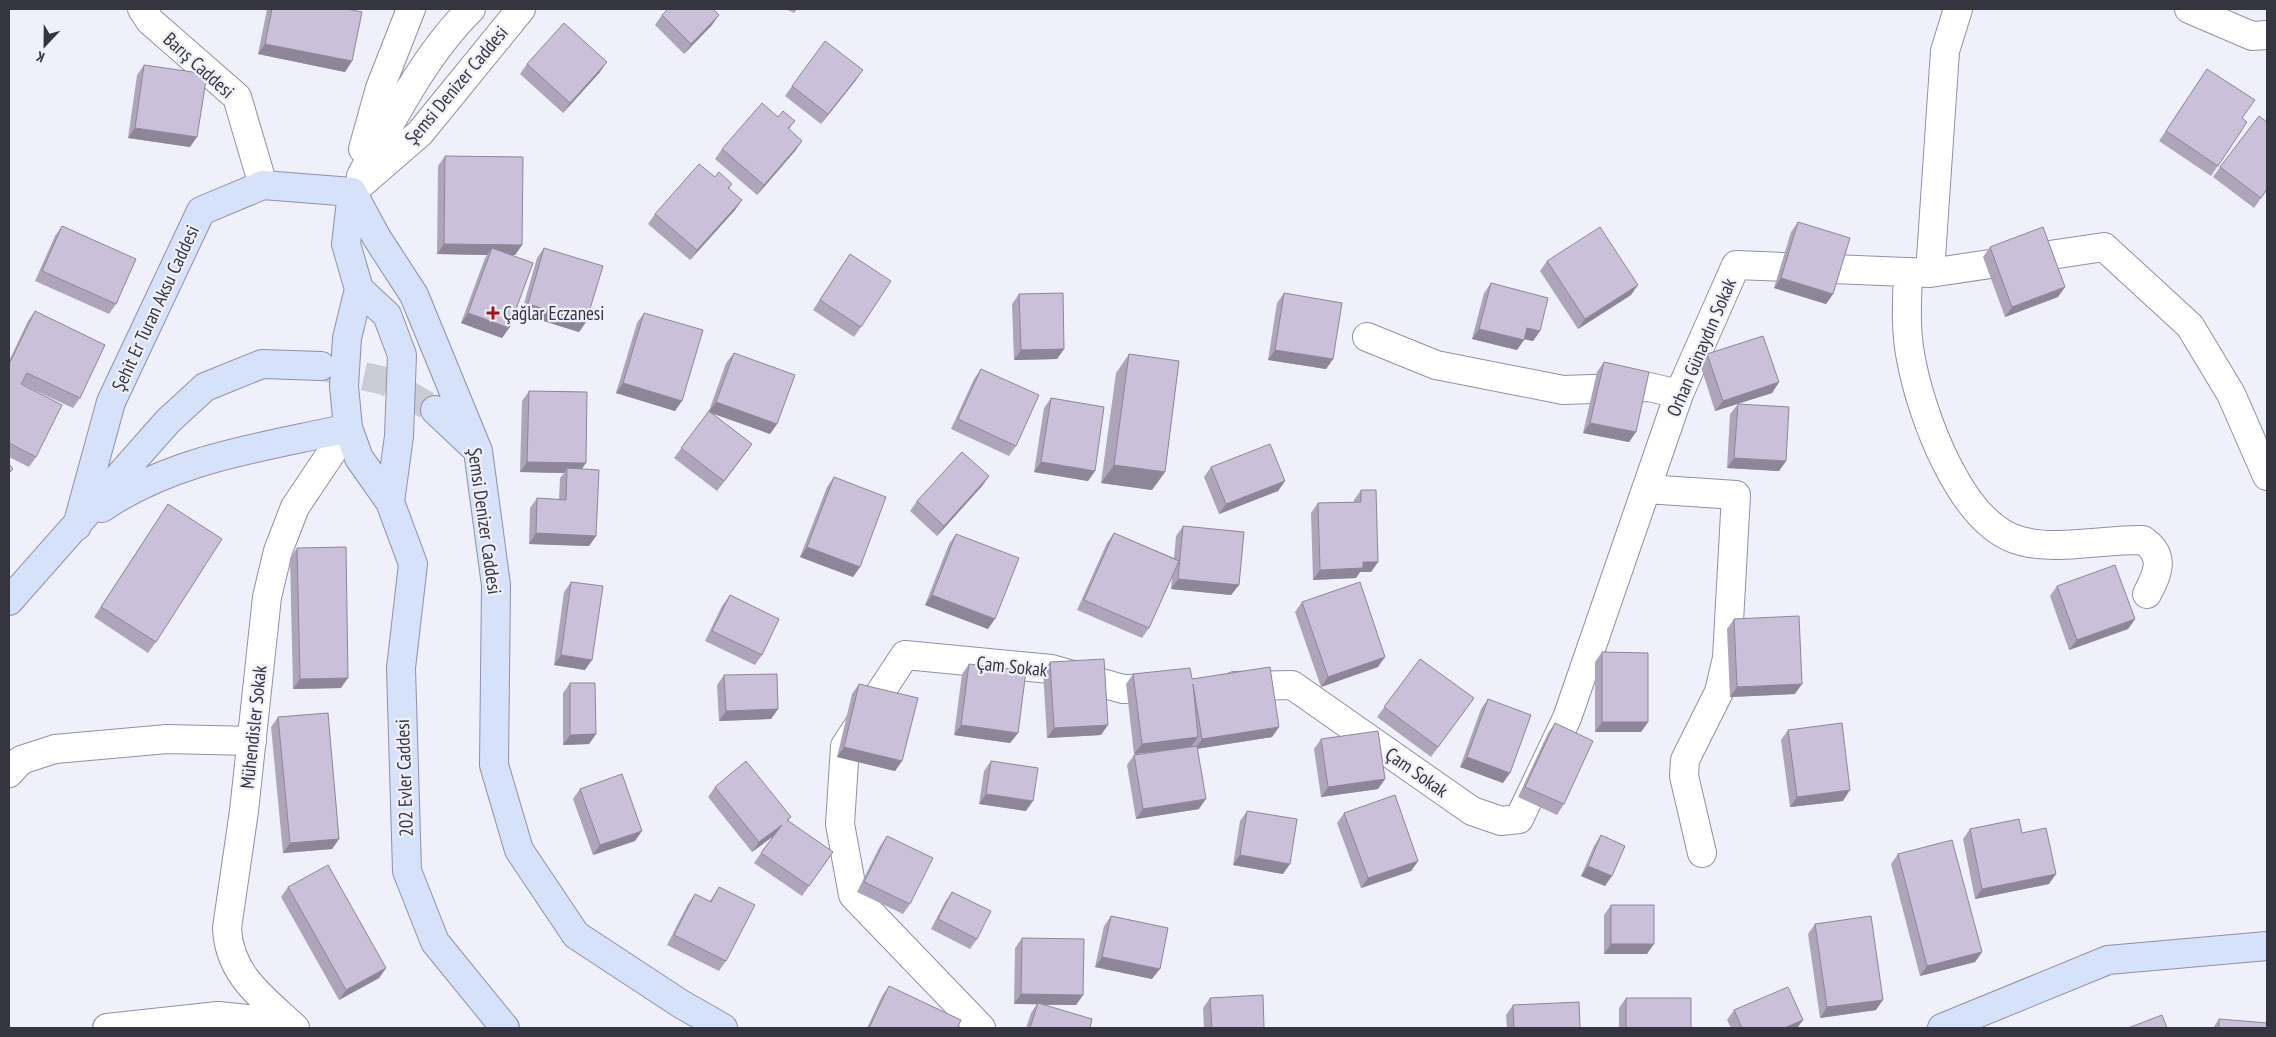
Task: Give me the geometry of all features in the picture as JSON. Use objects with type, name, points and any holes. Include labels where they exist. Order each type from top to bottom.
[{"type":"street","name":"Barış Caddesi","points":[[142,9],[150,22],[237,97],[263,185]]},
{"type":"street","points":[[352,192],[380,88],[411,9]]},
{"type":"street","points":[[352,192],[409,90],[458,21],[471,9]]},
{"type":"street","name":"Şemsi Denizer Caddesi","points":[[521,9],[420,133],[352,192],[377,238],[414,295],[478,451],[496,586],[494,765],[519,850],[576,935],[680,1004],[723,1028]]},
{"type":"street","points":[[1958,9],[1945,51],[1919,272],[1906,322],[1910,359],[1926,411],[1941,453],[1964,496],[1992,524],[2019,541],[2044,544],[2143,540],[2151,546],[2158,562],[2153,582],[2147,594]]},
{"type":"street","points":[[2189,9],[2252,36],[2267,35]]},
{"type":"street","name":"Şehit Er Turan Aksu Caddesi","points":[[76,526],[111,402],[201,211],[263,185],[352,192]]},
{"type":"street","name":"202 Evler Caddesi","points":[[352,192],[346,244],[359,289],[347,338],[344,386],[348,428],[359,458],[390,502],[413,564],[401,668],[407,871],[435,942],[505,1028]]},
{"type":"street","name":"Orhan Günaydın Sokak","points":[[1519,819],[1567,718],[1679,394],[1736,265],[1919,272],[2104,247],[2190,326],[2230,394],[2267,476]]},
{"type":"street","name":"202 Evler Caddesi","points":[[359,289],[387,316],[402,356],[399,436],[390,502]]},
{"type":"street","points":[[1367,337],[1436,364],[1562,390],[1649,387],[1679,394]]},
{"type":"street","name":"Şehit Er Turan Aksu Caddesi","points":[[9,602],[168,421],[205,387],[262,364],[321,366]]},
{"type":"street","points":[[435,410],[478,451]]},
{"type":"street","name":"Şehit Er Turan Aksu Caddesi","points":[[76,526],[122,494],[200,461],[348,428]]},
{"type":"street","name":"Mühendisler Sokak","points":[[292,1026],[245,980],[234,963],[228,945],[227,928],[252,740],[268,596],[278,551],[295,507],[348,428]]},
{"type":"street","points":[[1646,489],[1736,495],[1727,658],[1724,676],[1711,709],[1685,760],[1684,776],[1702,853]]},
{"type":"street","name":"Çam Sokak","points":[[981,1028],[854,895],[840,824],[845,746],[906,656],[1051,669],[1123,689],[1292,685],[1472,811],[1502,821],[1519,819]]},
{"type":"street","points":[[9,773],[21,760],[55,749],[167,739],[252,740]]},
{"type":"street","points":[[1942,1028],[2108,960],[2267,946]]},
{"type":"street","name":"Mühendisler Sokak","points":[[107,1028],[218,1016],[292,1026]]},
{"type":"building","points":[[272,9],[347,9],[362,12],[352,61],[265,44]]},
{"type":"building","points":[[668,9],[713,9],[719,15],[691,44],[662,15]]},
{"type":"building","points":[[564,23],[607,62],[570,103],[527,64]]},
{"type":"building","points":[[825,41],[863,70],[828,114],[792,86]]},
{"type":"building","points":[[144,65],[207,74],[197,137],[135,128]]},
{"type":"building","points":[[2207,69],[2255,100],[2242,118],[2247,122],[2218,166],[2166,131]]},
{"type":"building","points":[[762,103],[778,117],[783,111],[795,121],[788,128],[802,141],[764,185],[722,149]]},
{"type":"building","points":[[2259,116],[2267,122],[2267,189],[2261,198],[2220,167]]},
{"type":"building","points":[[445,156],[523,157],[522,245],[444,244]]},
{"type":"building","points":[[699,164],[715,177],[719,172],[732,184],[728,188],[742,200],[697,250],[655,214]]},
{"type":"building","points":[[1798,222],[1850,238],[1833,294],[1781,278]]},
{"type":"building","points":[[62,226],[136,259],[116,304],[42,271]]},
{"type":"building","points":[[1600,227],[1638,285],[1585,319],[1547,261]]},
{"type":"building","points":[[2043,227],[2065,287],[2012,307],[1990,247]]},
{"type":"building","points":[[492,248],[533,263],[509,328],[468,313]]},
{"type":"building","points":[[544,248],[603,266],[586,322],[528,304]]},
{"type":"building","points":[[850,254],[891,281],[861,327],[820,300]]},
{"type":"building","points":[[1491,283],[1548,298],[1540,331],[1527,328],[1524,340],[1479,329]]},
{"type":"building","points":[[1063,293],[1064,349],[1021,350],[1019,294]]},
{"type":"building","points":[[1284,293],[1342,303],[1333,359],[1275,350]]},
{"type":"building","points":[[35,311],[105,345],[80,398],[27,373],[21,384],[62,405],[36,457],[9,443],[9,364]]},
{"type":"building","points":[[644,313],[703,330],[682,401],[623,383]]},
{"type":"building","points":[[1763,336],[1779,382],[1723,401],[1707,354]]},
{"type":"building","points":[[734,353],[795,375],[777,424],[716,402]]},
{"type":"building","points":[[1129,354],[1179,361],[1165,472],[1114,465]]},
{"type":"building","points":[[1604,362],[1649,372],[1636,432],[1590,423]]},
{"type":"building","points":[[981,369],[1039,395],[1016,446],[958,419]]},
{"type":"building","points":[[529,391],[587,392],[586,463],[527,462]]},
{"type":"building","points":[[1051,398],[1104,407],[1095,471],[1041,462]]},
{"type":"building","points":[[1738,404],[1789,407],[1786,461],[1734,458]]},
{"type":"building","points":[[709,411],[752,444],[724,481],[681,448]]},
{"type":"building","points":[[1270,444],[1285,481],[1226,504],[1211,467]]},
{"type":"building","points":[[962,452],[989,476],[944,526],[917,501]]},
{"type":"building","points":[[9,464],[13,469],[9,473]]},
{"type":"building","points":[[567,468],[599,470],[596,536],[536,533],[537,498],[566,500]]},
{"type":"building","points":[[834,477],[886,497],[860,567],[807,547]]},
{"type":"building","points":[[1361,490],[1376,490],[1378,562],[1363,562],[1363,568],[1320,570],[1318,503],[1361,502]]},
{"type":"building","points":[[168,504],[222,539],[156,642],[101,607]]},
{"type":"building","points":[[1183,526],[1244,532],[1239,585],[1178,579]]},
{"type":"building","points":[[1114,533],[1179,561],[1149,628],[1084,600]]},
{"type":"building","points":[[956,534],[1019,558],[995,619],[932,595]]},
{"type":"building","points":[[346,547],[348,678],[300,679],[297,548]]},
{"type":"building","points":[[2115,565],[2135,619],[2077,640],[2057,586]]},
{"type":"building","points":[[571,582],[603,586],[592,660],[561,655]]},
{"type":"building","points":[[1360,582],[1385,657],[1328,677],[1302,602]]},
{"type":"building","points":[[730,595],[779,619],[762,655],[712,631]]},
{"type":"building","points":[[1799,616],[1802,684],[1737,687],[1734,619]]},
{"type":"building","points":[[1602,652],[1648,653],[1648,722],[1602,722]]},
{"type":"building","points":[[1104,659],[1108,725],[1054,728],[1050,662]]},
{"type":"building","points":[[1420,659],[1474,698],[1438,747],[1384,707]]},
{"type":"building","points":[[969,664],[1026,671],[1018,733],[961,725]]},
{"type":"building","points":[[1270,667],[1279,727],[1202,739],[1193,684],[1198,737],[1142,744],[1133,674],[1190,668],[1192,679]]},
{"type":"building","points":[[777,674],[778,709],[726,711],[724,675]]},
{"type":"building","points":[[570,683],[595,683],[596,734],[570,735]]},
{"type":"building","points":[[859,684],[918,698],[902,761],[844,747]]},
{"type":"building","points":[[1488,699],[1531,715],[1510,773],[1467,757]]},
{"type":"building","points":[[328,713],[339,839],[290,843],[278,717]]},
{"type":"building","points":[[1555,723],[1593,741],[1564,804],[1525,787]]},
{"type":"building","points":[[1842,723],[1850,790],[1797,797],[1788,730]]},
{"type":"building","points":[[1378,731],[1385,779],[1328,787],[1321,739]]},
{"type":"building","points":[[1197,746],[1206,799],[1143,809],[1134,755]]},
{"type":"building","points":[[746,761],[791,817],[787,820],[833,852],[809,886],[761,853],[782,825],[759,842],[715,787]]},
{"type":"building","points":[[991,761],[1038,768],[1033,801],[986,794]]},
{"type":"building","points":[[622,774],[642,831],[600,845],[580,789]]},
{"type":"building","points":[[1395,795],[1418,861],[1368,878],[1344,813]]},
{"type":"building","points":[[1247,811],[1297,819],[1290,864],[1240,855]]},
{"type":"building","points":[[2019,819],[2022,833],[2046,828],[2056,874],[1982,889],[1970,829]]},
{"type":"building","points":[[1601,835],[1625,846],[1612,876],[1588,866]]},
{"type":"building","points":[[887,836],[933,858],[910,904],[864,882]]},
{"type":"building","points":[[1952,840],[1982,952],[1927,966],[1898,854]]},
{"type":"building","points":[[328,865],[386,968],[346,990],[288,887]]},
{"type":"building","points":[[719,887],[755,905],[726,961],[674,935],[695,894],[711,902]]},
{"type":"building","points":[[952,892],[991,911],[977,939],[938,919]]},
{"type":"building","points":[[1611,905],[1654,905],[1654,944],[1611,944]]},
{"type":"building","points":[[1111,916],[1168,928],[1160,969],[1102,957]]},
{"type":"building","points":[[1871,916],[1883,1000],[1827,1007],[1815,924]]},
{"type":"building","points":[[1022,938],[1084,939],[1083,995],[1021,994]]},
{"type":"building","points":[[889,986],[961,1020],[957,1028],[869,1028]]},
{"type":"building","points":[[1788,987],[1803,1020],[1784,1028],[1742,1028],[1734,1010]]},
{"type":"building","points":[[1263,995],[1264,1028],[1212,1028],[1210,998]]},
{"type":"building","points":[[1626,998],[1691,998],[1691,1028],[1626,1028]]},
{"type":"building","points":[[1579,1002],[1580,1028],[1514,1028],[1513,1005]]},
{"type":"building","points":[[1038,1003],[1092,1019],[1090,1028],[1030,1028]]},
{"type":"building","points":[[2162,1015],[2167,1028],[2128,1028]]},
{"type":"building","points":[[2219,1019],[2267,1023],[2267,1028],[2219,1028]]},
{"type":"tunnel","points":[[323,367],[385,381],[435,410]]},
{"type":"place","name":"Çağlar Eczanesi","points":[[493,313]]}]
